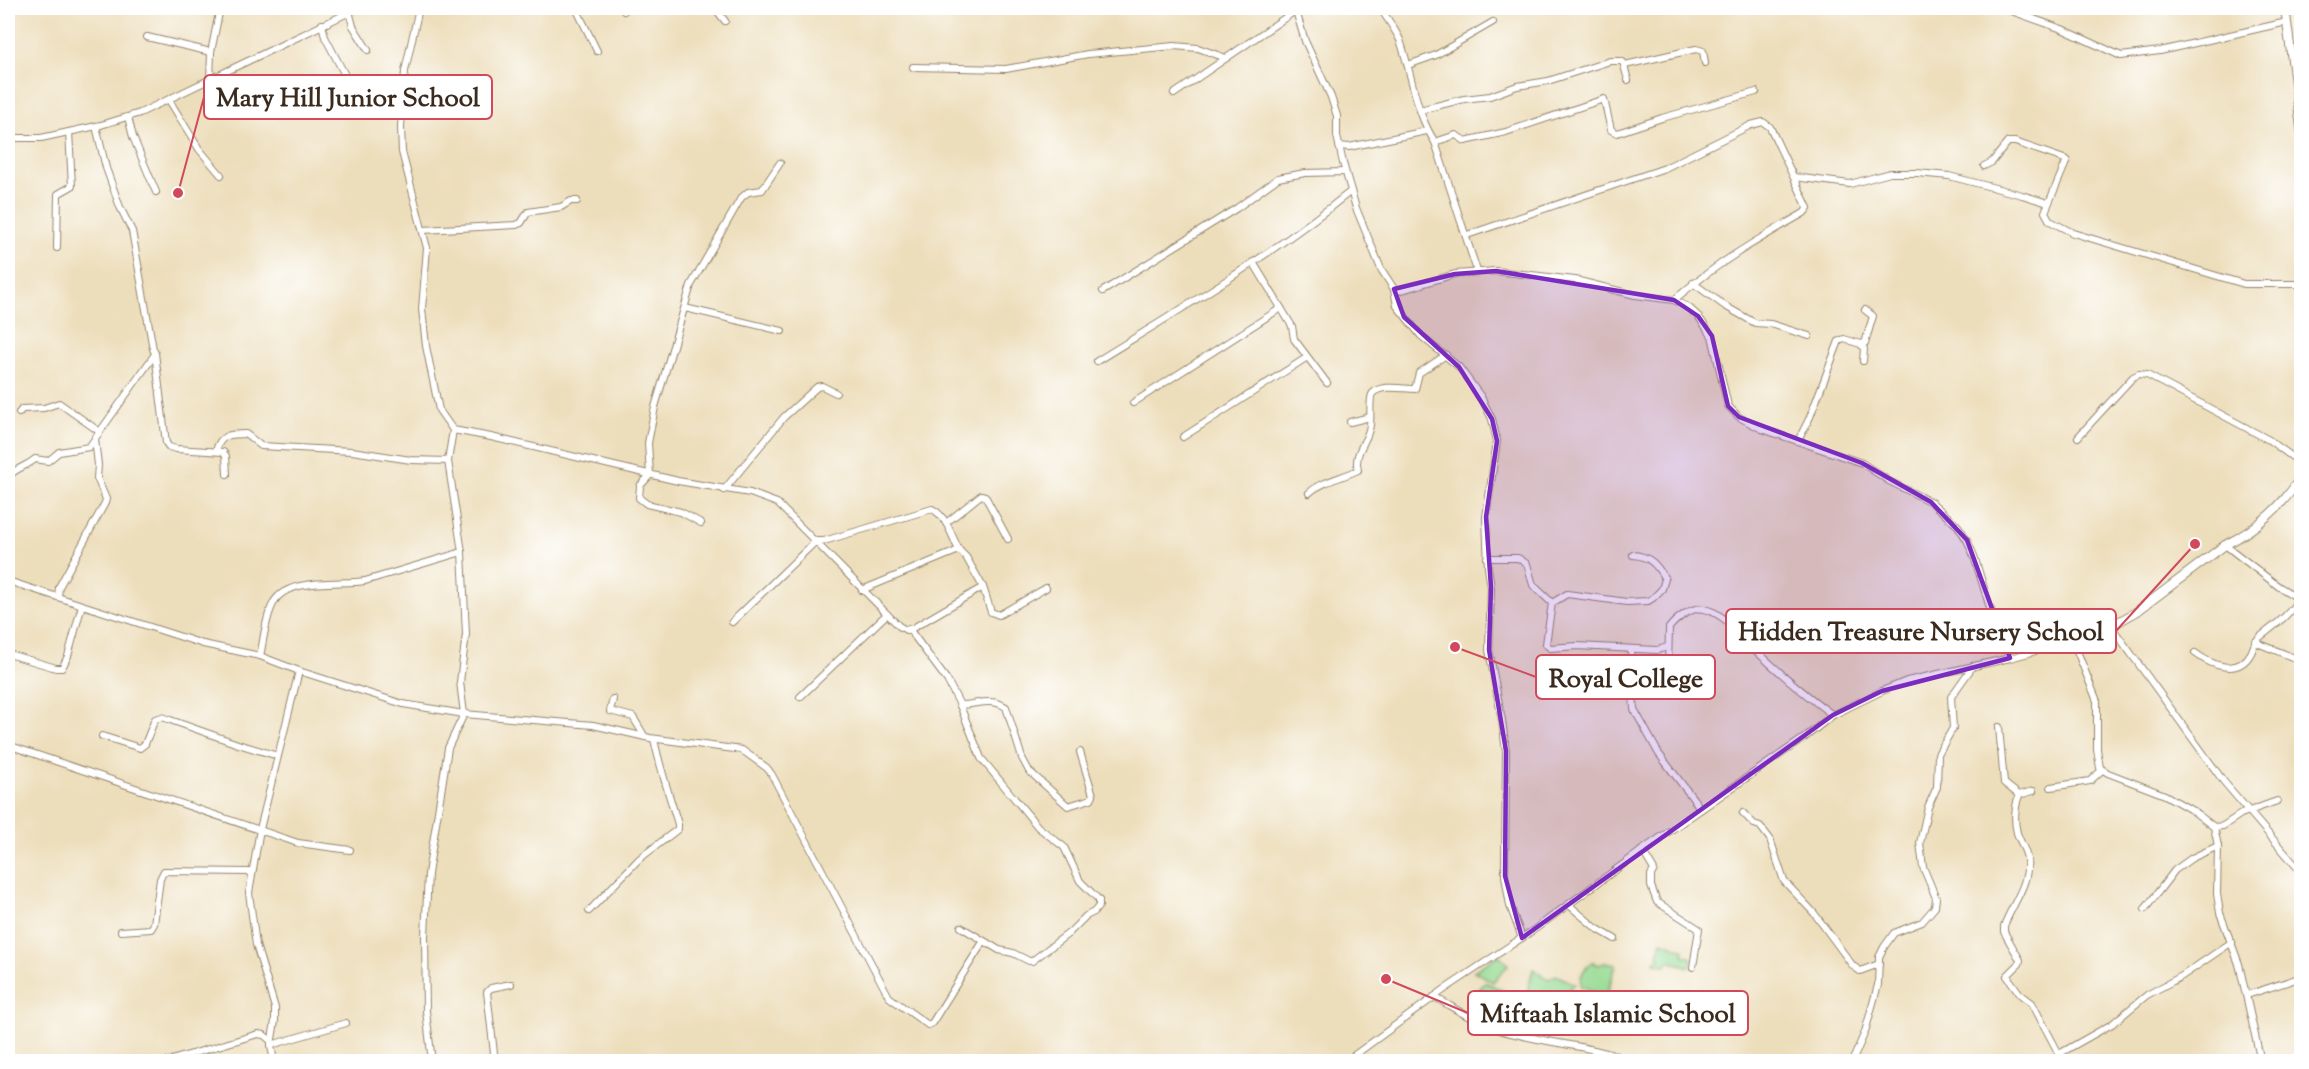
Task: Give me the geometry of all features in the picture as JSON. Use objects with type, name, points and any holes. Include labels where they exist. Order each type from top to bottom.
[{"type":"street","points":[[210,81],[211,52],[220,8]]},
{"type":"street","points":[[8,135],[18,138],[41,138],[128,117],[210,81],[358,8]]},
{"type":"street","points":[[419,8],[405,71],[401,127],[402,152],[427,248],[422,309],[426,346],[439,410],[453,430],[448,461],[462,552],[466,634],[460,682],[464,714],[448,748],[428,874],[425,936],[426,1011],[432,1062]]},
{"type":"street","points":[[576,8],[597,51]]},
{"type":"street","points":[[716,8],[725,21]]},
{"type":"street","points":[[1380,8],[1399,39],[1420,110],[1427,130],[1435,142],[1477,271]]},
{"type":"street","points":[[2003,8],[2062,29],[2121,56],[2160,51],[2287,22]]},
{"type":"street","points":[[2285,8],[2299,84],[2301,135]]},
{"type":"street","points":[[1174,94],[1294,9],[1305,41],[1332,97],[1337,116],[1339,146],[1351,191],[1381,269],[1394,289],[1397,306],[1421,336],[1459,367],[1481,397],[1492,419],[1497,441],[1486,517],[1487,558],[1491,586],[1489,650],[1506,751],[1505,876],[1510,906],[1521,938]]},
{"type":"street","points":[[350,12],[353,26],[369,50]]},
{"type":"street","points":[[1408,65],[1436,55],[1493,22]]},
{"type":"street","points":[[322,24],[325,37],[359,102]]},
{"type":"street","points":[[147,37],[211,52]]},
{"type":"street","points":[[913,67],[1006,69],[1088,54],[1174,46],[1191,46],[1226,58]]},
{"type":"street","points":[[1625,65],[1696,49],[1703,51],[1705,63]]},
{"type":"street","points":[[1420,110],[1464,99],[1490,96],[1517,86],[1548,81],[1611,62],[1620,61],[1625,65],[1628,80]]},
{"type":"street","points":[[1435,142],[1456,135],[1465,141],[1506,132],[1604,99],[1611,130],[1617,133],[1756,92]]},
{"type":"street","points":[[169,100],[199,149],[221,175]]},
{"type":"street","points":[[128,117],[133,137],[156,192]]},
{"type":"street","points":[[1467,235],[1665,168],[1751,125],[1763,122],[1770,127],[1808,208],[1804,213],[1739,249],[1674,300]]},
{"type":"street","points":[[96,126],[106,168],[120,207],[132,231],[155,353],[167,446],[176,449],[224,452],[227,474]]},
{"type":"street","points":[[1339,146],[1349,147],[1427,130]]},
{"type":"street","points":[[57,248],[58,194],[72,186],[69,132]]},
{"type":"street","points":[[1984,166],[1992,162],[2008,142],[2015,142],[2067,160],[2045,212],[2050,221],[2073,233],[2244,284],[2301,284]]},
{"type":"street","points":[[701,523],[681,512],[647,504],[640,500],[640,486],[650,475],[648,443],[655,406],[691,285],[741,198],[748,192],[762,190],[780,164]]},
{"type":"street","points":[[1103,291],[1237,208],[1278,178],[1305,173],[1346,172]]},
{"type":"street","points":[[1794,177],[1850,184],[1890,174],[1949,176],[2048,203]]},
{"type":"street","points":[[1097,361],[1253,262],[1351,191]]},
{"type":"street","points":[[423,230],[516,225],[528,212],[561,207],[571,201],[577,201]]},
{"type":"street","points":[[1253,262],[1292,326],[1294,339],[1306,358],[1315,364],[1327,383]]},
{"type":"street","points":[[1394,289],[1399,291],[1438,278],[1477,271],[1532,274],[1575,280],[1635,295],[1674,300],[1688,307],[1698,316],[1712,336],[1728,406],[1732,411],[1755,426],[1862,463],[1889,481],[1931,502],[1958,526],[1967,540],[2010,658]]},
{"type":"street","points":[[1693,283],[1755,323],[1771,324],[1809,336]]},
{"type":"street","points":[[686,308],[782,331]]},
{"type":"street","points":[[1133,403],[1281,308]]},
{"type":"street","points":[[1861,344],[1865,343],[1874,316],[1865,310]]},
{"type":"street","points":[[1798,441],[1810,417],[1839,341],[1845,339],[1861,344],[1864,349],[1863,361]]},
{"type":"street","points":[[8,477],[18,468],[29,465],[35,459],[48,460],[59,452],[86,449],[155,353]]},
{"type":"street","points":[[1310,493],[1318,485],[1330,483],[1358,470],[1356,464],[1358,452],[1371,424],[1370,396],[1384,388],[1415,389],[1419,374],[1446,355]]},
{"type":"street","points":[[1183,436],[1306,358]]},
{"type":"street","points":[[2078,437],[2133,377],[2139,374],[2153,378],[2258,434],[2301,464]]},
{"type":"street","points":[[724,490],[784,417],[817,387],[822,386],[837,393]]},
{"type":"street","points":[[19,413],[22,409],[44,408],[59,403],[100,432]]},
{"type":"street","points":[[1350,422],[1370,417]]},
{"type":"street","points":[[453,430],[650,475],[750,493],[777,503],[886,614],[899,626],[909,629],[947,680],[960,705],[981,758],[1038,827],[1065,847],[1080,881],[1100,900],[1094,912],[1086,916],[1069,933],[1032,961],[999,950],[962,927]]},
{"type":"street","points":[[216,451],[219,442],[226,435],[246,434],[261,446],[352,451],[411,460],[448,461]]},
{"type":"street","points":[[58,597],[59,587],[106,499],[97,478],[95,439]]},
{"type":"street","points":[[1344,1062],[1434,997],[1569,905],[1642,850],[1833,715],[1907,681],[2010,658],[2073,641],[2111,626],[2176,584],[2274,510],[2287,496],[2301,474]]},
{"type":"street","points":[[946,523],[981,495],[985,496],[1008,538]]},
{"type":"street","points":[[732,622],[816,541],[824,541],[932,509],[937,511],[946,523],[959,550],[966,557],[983,587],[992,612],[997,615],[1046,588]]},
{"type":"street","points":[[2194,653],[2216,665],[2234,667],[2241,664],[2250,654],[2255,642],[2287,616],[2300,599],[2278,586],[2225,545]]},
{"type":"street","points":[[862,590],[959,550]]},
{"type":"street","points":[[260,656],[273,604],[285,591],[309,585],[349,584],[365,581],[462,552]]},
{"type":"street","points":[[1552,603],[1567,594],[1627,602],[1653,598],[1662,589],[1665,579],[1650,559],[1633,555]]},
{"type":"street","points":[[1487,558],[1518,558],[1527,564],[1533,585],[1552,603]]},
{"type":"street","points":[[8,581],[203,644],[260,656],[299,672],[403,704],[464,714],[593,725],[654,739],[742,750],[770,771],[889,997],[924,1022],[932,1023],[983,942]]},
{"type":"street","points":[[909,629],[983,587]]},
{"type":"street","points":[[1552,603],[1546,636],[1546,644],[1550,648],[1577,646],[1657,650],[1668,647]]},
{"type":"street","points":[[12,655],[62,668],[68,656],[82,605]]},
{"type":"street","points":[[1668,667],[1669,628],[1672,624],[1698,608],[1714,612],[1795,686],[1833,715]]},
{"type":"street","points":[[800,697],[886,614]]},
{"type":"street","points":[[2111,626],[2224,782],[2301,873]]},
{"type":"street","points":[[2073,641],[2097,701],[2098,756],[2102,770]]},
{"type":"street","points":[[2255,642],[2301,661]]},
{"type":"street","points":[[1631,650],[1634,709],[1659,754],[1701,809]]},
{"type":"street","points":[[1852,1062],[1865,1032],[1878,985],[1881,953],[1891,937],[1900,930],[1918,924],[1935,907],[1936,898],[1923,867],[1920,843],[1928,807],[1937,787],[1938,754],[1953,728],[1952,697],[1973,666]]},
{"type":"street","points":[[274,1062],[271,1043],[275,1021],[274,1008],[256,945],[250,902],[251,872],[299,672]]},
{"type":"street","points":[[613,699],[610,711],[633,717],[645,737]]},
{"type":"street","points":[[960,705],[988,701],[1000,703],[1006,707],[1018,750],[1026,765],[1068,806],[1091,799],[1093,795],[1080,752]]},
{"type":"street","points":[[102,736],[140,748],[145,744],[155,719],[162,717],[278,756]]},
{"type":"street","points":[[1999,727],[2004,783],[2019,795]]},
{"type":"street","points":[[589,911],[634,864],[678,829],[666,781],[660,771],[654,739]]},
{"type":"street","points":[[8,746],[298,843],[350,850]]},
{"type":"street","points":[[2051,787],[2090,781],[2102,770]]},
{"type":"street","points":[[2102,770],[2165,795],[2193,811],[2214,827],[2218,846],[2217,894],[2220,913],[2232,942],[2247,995],[2261,1062]]},
{"type":"street","points":[[2019,795],[2033,791]]},
{"type":"street","points":[[2019,795],[2017,833],[2027,860],[2027,870],[2023,886],[2004,926],[2004,932],[2020,960],[2007,976],[2020,994],[2032,1003],[2059,1054]]},
{"type":"street","points":[[2214,827],[2223,826],[2241,814],[2277,801]]},
{"type":"street","points":[[1743,813],[1754,824],[1760,826],[1770,839],[1784,882],[1821,922],[1853,966],[1860,971],[1879,964]]},
{"type":"street","points":[[2145,909],[2175,870],[2192,858],[2218,846]]},
{"type":"street","points":[[1642,850],[1654,870],[1651,875],[1652,886],[1658,902],[1699,929],[1693,967]]},
{"type":"street","points":[[122,931],[151,929],[154,924],[160,879],[164,871],[251,872]]},
{"type":"street","points":[[1569,905],[1596,928],[1615,939]]},
{"type":"street","points":[[2051,1062],[2059,1054],[2112,1024],[2147,995],[2182,976],[2232,942]]},
{"type":"street","points":[[2247,995],[2301,977]]},
{"type":"street","points":[[495,1062],[487,992],[491,988],[511,984]]},
{"type":"street","points":[[1434,997],[1483,1024],[1499,1030],[1562,1042],[1633,1062]]},
{"type":"street","points":[[271,1043],[346,1023]]},
{"type":"street","points":[[165,1062],[258,1034],[264,1035],[271,1043]]},
{"type":"highlighted area","points":[[1496,271],[1674,300],[1698,316],[1712,336],[1728,406],[1739,417],[1862,463],[1931,502],[1967,540],[2010,658],[1882,691],[1833,715],[1522,938],[1505,876],[1506,751],[1489,650],[1491,587],[1486,517],[1497,441],[1492,419],[1459,367],[1404,317],[1394,289],[1455,274]]},
{"type":"green space","points":[[1662,941],[1684,950],[1683,955],[1692,958],[1690,967],[1668,961],[1666,966],[1655,962],[1661,958],[1658,955]]},
{"type":"green space","points":[[1499,955],[1508,965],[1493,982],[1474,971]]},
{"type":"green space","points":[[1593,962],[1598,965],[1607,962],[1616,965],[1603,1003],[1602,997],[1588,988],[1581,987],[1583,973]]},
{"type":"green space","points":[[1533,969],[1548,979],[1556,975],[1575,984],[1563,995],[1567,1004],[1556,1013],[1554,1025],[1529,1016],[1524,1030],[1524,1023],[1520,1023],[1517,1028],[1510,1024],[1508,1026],[1503,1023],[1512,1008],[1478,991],[1485,982],[1520,999],[1527,993]]},
{"type":"place","name":"Mary Hill Junior School","points":[[178,193]]},
{"type":"place","name":"Hidden Treasure Nursery School","points":[[2195,544]]},
{"type":"place","name":"Royal College","points":[[1455,647]]},
{"type":"place","name":"Miftaah Islamic School","points":[[1386,979]]}]
